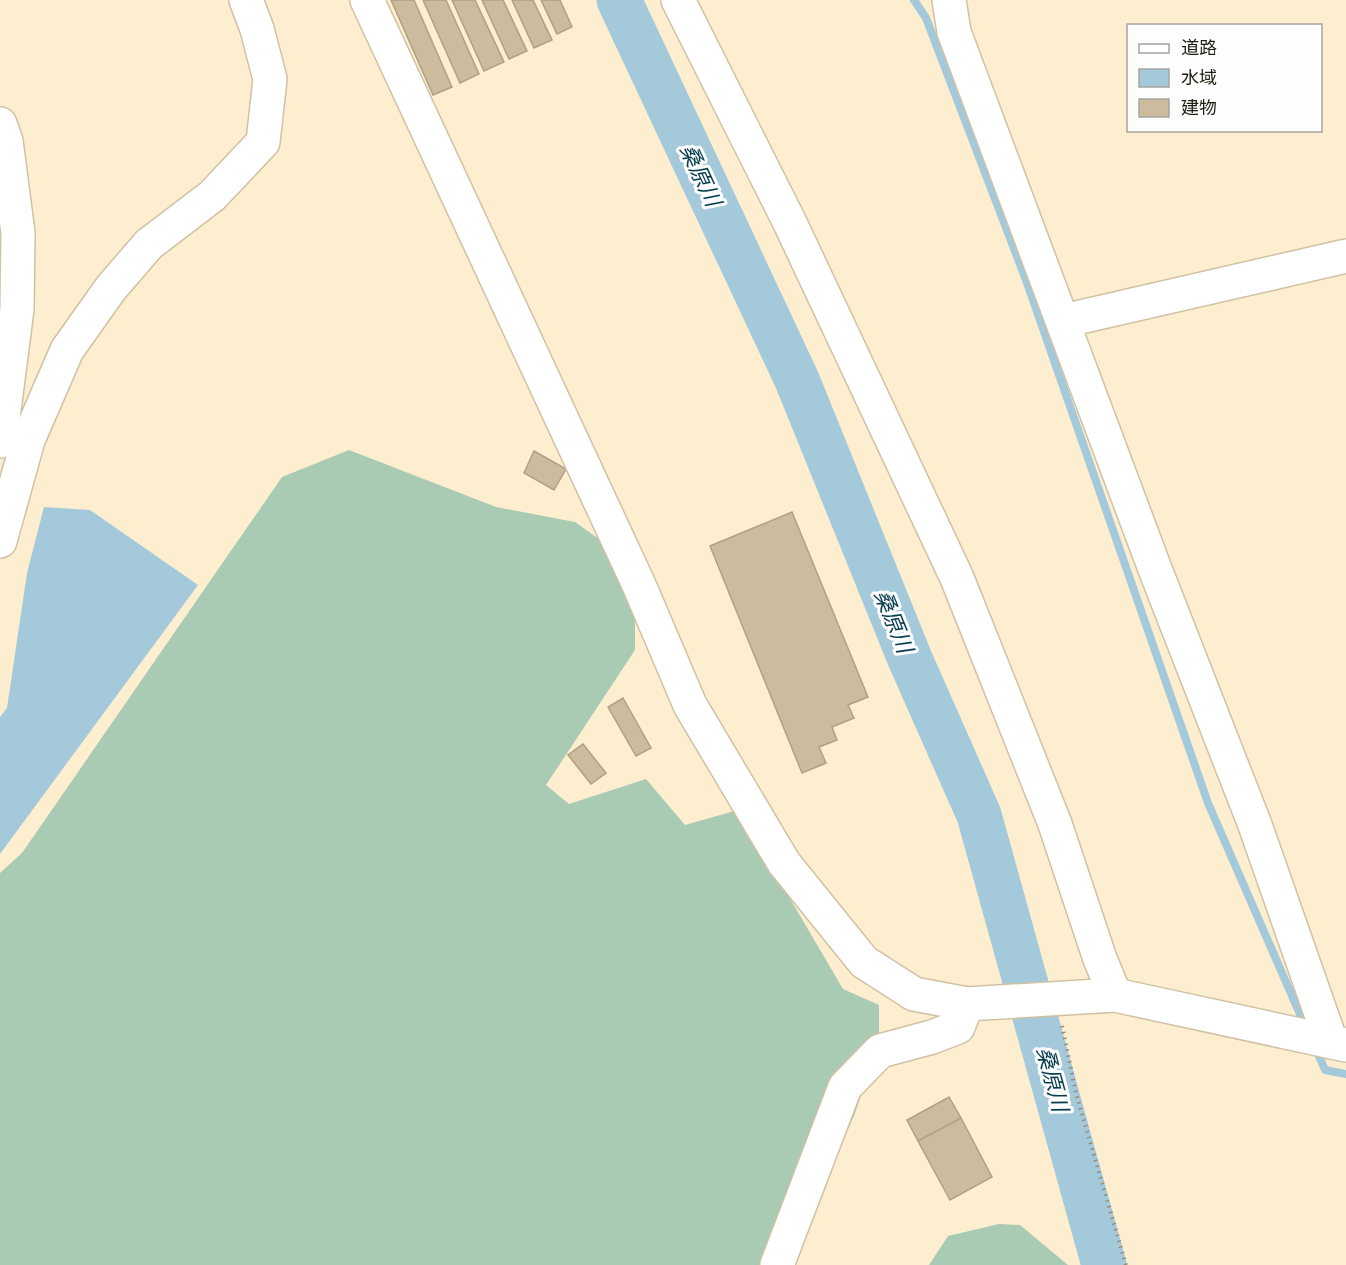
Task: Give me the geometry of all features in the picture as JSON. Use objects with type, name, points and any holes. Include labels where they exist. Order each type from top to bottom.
[{"type":"street","points":[[0,541],[28,440],[67,350],[111,288],[149,244],[212,196],[263,142],[270,79],[257,29],[246,0]]},
{"type":"street","points":[[367,0],[639,585],[690,705],[784,863],[864,962],[914,994],[968,1004],[1115,995],[1293,1035],[1339,1043]]},
{"type":"street","points":[[678,0],[790,223],[957,578],[1055,824],[1100,959],[1115,995]]},
{"type":"street","points":[[949,0],[954,32],[1155,569],[1339,1043]]},
{"type":"street","points":[[0,124],[6,141],[18,233],[17,309],[0,441]]},
{"type":"street","points":[[1063,321],[1346,256]]},
{"type":"street","points":[[777,1265],[845,1087],[880,1051],[932,1037],[958,1027],[968,1004]]},
{"type":"path","points":[[1057,999],[1076,1093],[1126,1265]]},
{"type":"green space","points":[[349,450],[496,507],[575,522],[606,544],[635,614],[635,650],[546,785],[569,804],[646,779],[685,825],[738,810],[843,989],[879,1005],[879,1044],[854,1116],[786,1265],[0,1265],[0,873],[22,853],[282,477]]},
{"type":"green space","points":[[999,1224],[1020,1225],[1068,1265],[929,1265],[948,1236]]},
{"type":"water","points":[[44,507],[90,510],[198,585],[0,854],[0,717],[7,708],[27,573]]},
{"type":"building","points":[[391,0],[414,0],[452,87],[433,95]]},
{"type":"building","points":[[423,0],[446,0],[479,74],[460,83]]},
{"type":"building","points":[[452,0],[475,0],[504,62],[484,71]]},
{"type":"building","points":[[482,0],[503,0],[527,51],[509,59]]},
{"type":"building","points":[[512,0],[533,0],[552,40],[534,48]]},
{"type":"building","points":[[541,0],[560,0],[572,27],[557,34]]},
{"type":"building","points":[[534,451],[566,469],[554,490],[524,473]]},
{"type":"building","points":[[792,512],[868,697],[848,705],[854,718],[832,727],[837,740],[819,747],[826,763],[802,773],[710,546]]},
{"type":"building","points":[[623,698],[651,748],[636,756],[608,707]]},
{"type":"building","points":[[583,744],[606,773],[591,784],[568,755]]},
{"type":"building","points":[[949,1097],[961,1118],[918,1141],[907,1120]]},
{"type":"building","points":[[961,1118],[992,1177],[950,1200],[918,1141]]},
{"type":"waterway","name":"桑原川","points":[[619,0],[797,380],[910,659],[979,815],[1104,1265]]},
{"type":"waterway","points":[[914,0],[926,18],[1026,280],[1208,803],[1306,1028]]},
{"type":"waterway","points":[[1315,1047],[1325,1070],[1346,1074]]}]
